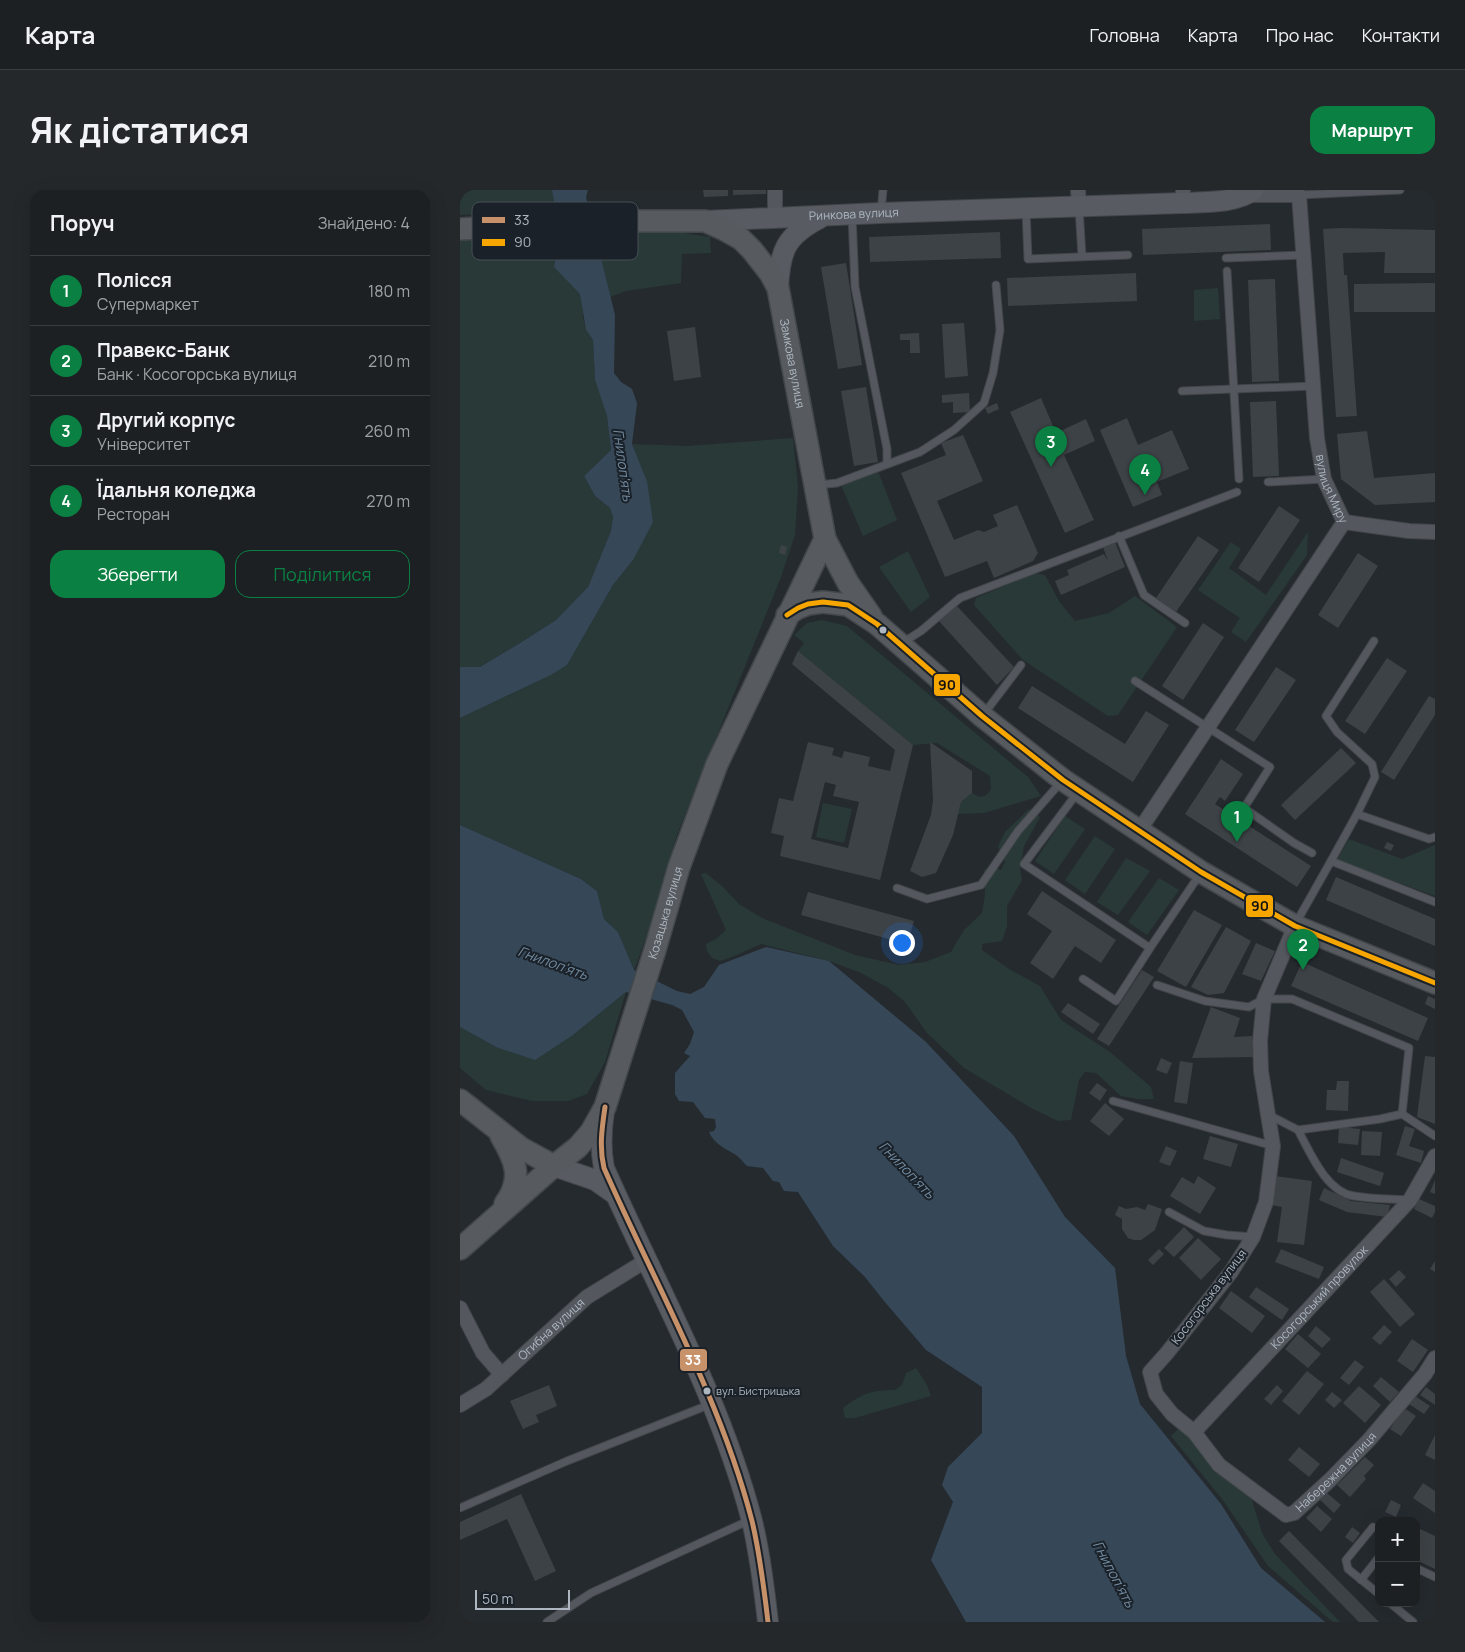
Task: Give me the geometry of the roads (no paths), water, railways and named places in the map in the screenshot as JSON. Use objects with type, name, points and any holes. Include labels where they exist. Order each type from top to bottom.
[{"type":"main road","name":"Ринкова вулиця","points":[[638,221],[705,222],[1026,207],[1078,198],[1240,194]]},
{"type":"main road","points":[[778,288],[781,259],[791,237],[799,230],[824,216]]},
{"type":"main road","name":"Замкова вулиця","points":[[705,222],[741,239],[770,273],[778,288],[825,539],[848,583],[877,624]]},
{"type":"main road","name":"Козацька вулиця","points":[[460,1249],[578,1147],[591,1132],[605,1107],[656,950],[679,867],[717,764],[825,539]]},
{"type":"main road","points":[[787,616],[808,604],[837,603],[848,605],[877,624],[982,716],[1071,786],[1201,872],[1295,926],[1435,983]]},
{"type":"main road","points":[[460,1100],[498,1132],[521,1148],[554,1166],[595,1180],[615,1194]]},
{"type":"main road","points":[[605,1107],[601,1136],[601,1155],[604,1168],[648,1260],[725,1439],[751,1520],[761,1564],[768,1622]]},
{"type":"main road","points":[[496,1217],[511,1196],[516,1180],[508,1148],[498,1132]]},
{"type":"street","points":[[775,190],[775,218]]},
{"type":"street","points":[[1240,194],[1299,195]]},
{"type":"street","name":"вулиця Миру","points":[[1139,831],[1344,522],[1324,479],[1317,438],[1299,195]]},
{"type":"street","points":[[1344,522],[1409,531],[1435,532]]},
{"type":"street","name":"Косогорська вулиця","points":[[1219,1465],[1194,1432],[1172,1414],[1156,1394],[1150,1372],[1231,1272],[1253,1237],[1266,1202],[1273,1146],[1261,1071],[1260,1041],[1264,999],[1295,926]]},
{"type":"street","name":"Косогорський провулок","points":[[1194,1432],[1410,1200],[1435,1156]]},
{"type":"street","name":"Огибна вулиця","points":[[460,1405],[486,1389],[587,1297],[648,1260]]},
{"type":"street","points":[[460,1308],[483,1353],[502,1375]]},
{"type":"street","name":"Набережна вулиця","points":[[1219,1465],[1286,1515],[1294,1513],[1330,1480],[1368,1440],[1425,1374],[1435,1358]]},
{"type":"lane","points":[[880,213],[883,190]]},
{"type":"lane","points":[[1299,195],[1400,190]]},
{"type":"lane","points":[[1078,198],[1082,256]]},
{"type":"lane","points":[[1026,207],[1028,259],[1128,255]]},
{"type":"lane","points":[[852,214],[855,287],[887,449],[886,464]]},
{"type":"lane","points":[[1226,258],[1304,256]]},
{"type":"lane","points":[[1227,271],[1239,479]]},
{"type":"lane","points":[[815,485],[837,483],[920,452],[954,430],[984,403],[993,373],[1000,330],[996,285]]},
{"type":"lane","points":[[1182,391],[1313,386]]},
{"type":"lane","points":[[1268,482],[1324,479]]},
{"type":"lane","points":[[900,644],[921,631],[960,598],[1237,492]]},
{"type":"lane","points":[[1119,536],[1144,595],[1185,623]]},
{"type":"lane","points":[[1295,926],[1332,862],[1375,777],[1372,764],[1337,732],[1326,716],[1374,641]]},
{"type":"lane","points":[[982,716],[1021,665]]},
{"type":"lane","points":[[1136,681],[1270,767],[1244,808],[1294,844],[1312,853]]},
{"type":"lane","points":[[897,888],[926,899],[982,885],[1018,831],[1071,786]]},
{"type":"lane","points":[[1071,786],[1024,864],[1150,948]]},
{"type":"lane","points":[[1357,814],[1429,839],[1435,837]]},
{"type":"lane","points":[[1332,862],[1435,902]]},
{"type":"lane","points":[[1083,978],[1116,1001],[1201,872]]},
{"type":"lane","points":[[1157,985],[1205,1001],[1250,1007],[1264,999],[1292,999],[1409,1048],[1402,1114]]},
{"type":"lane","points":[[1113,1101],[1273,1146]]},
{"type":"lane","points":[[1298,1130],[1380,1119],[1402,1114],[1435,1136]]},
{"type":"lane","points":[[1269,1115],[1298,1130],[1322,1174],[1339,1190],[1352,1196],[1410,1200]]},
{"type":"lane","points":[[1169,1212],[1204,1231],[1253,1237]]},
{"type":"lane","points":[[460,1508],[576,1458],[711,1404]]},
{"type":"lane","points":[[547,1622],[591,1593],[751,1520]]},
{"type":"lane","points":[[1373,1527],[1346,1560],[1348,1569],[1375,1591]]},
{"type":"lane","points":[[1361,1580],[1375,1562]]},
{"type":"lane","points":[[1420,1570],[1435,1577]]},
{"type":"lane","points":[[1395,1607],[1413,1622]]},
{"type":"water","points":[[552,190],[588,190],[586,197],[587,202],[554,202]]},
{"type":"water","name":"Гнилоп'ять","points":[[555,260],[601,260],[615,315],[614,373],[621,382],[632,389],[637,403],[632,444],[647,481],[653,522],[633,560],[613,585],[567,665],[551,675],[460,718],[460,667],[480,667],[556,620],[588,587],[611,531],[613,517],[610,508],[595,496],[584,476],[611,450],[607,416],[595,380],[593,340],[586,330],[580,294],[554,267]]},
{"type":"water","name":"Гнилоп'ять","points":[[460,825],[581,879],[597,891],[604,919],[618,932],[634,970],[677,991],[690,994],[704,987],[719,965],[766,947],[829,961],[926,1042],[1014,1136],[1065,1217],[1115,1268],[1126,1356],[1140,1404],[1221,1504],[1261,1568],[1325,1622],[966,1622],[931,1560],[953,1502],[942,1485],[948,1467],[982,1433],[982,1387],[926,1350],[865,1277],[833,1246],[798,1192],[784,1191],[779,1182],[773,1181],[763,1168],[747,1166],[711,1136],[709,1132],[714,1131],[716,1127],[715,1119],[705,1118],[693,1102],[679,1101],[675,1094],[675,1073],[690,1056],[684,1053],[690,1044],[694,1032],[682,1010],[672,1005],[626,992],[573,1035],[535,1060],[496,1047],[460,1027]]},
{"type":"place","name":"Другий корпус","points":[[1051,467]]},
{"type":"place","name":"Їдальня коледжа","points":[[1145,495]]},
{"type":"place","name":"Полісся","points":[[1237,842]]},
{"type":"place","name":"Правекс-Банк","points":[[1303,970]]},
{"type":"place","name":"вул. Бистрицька","points":[[707,1391]]}]
